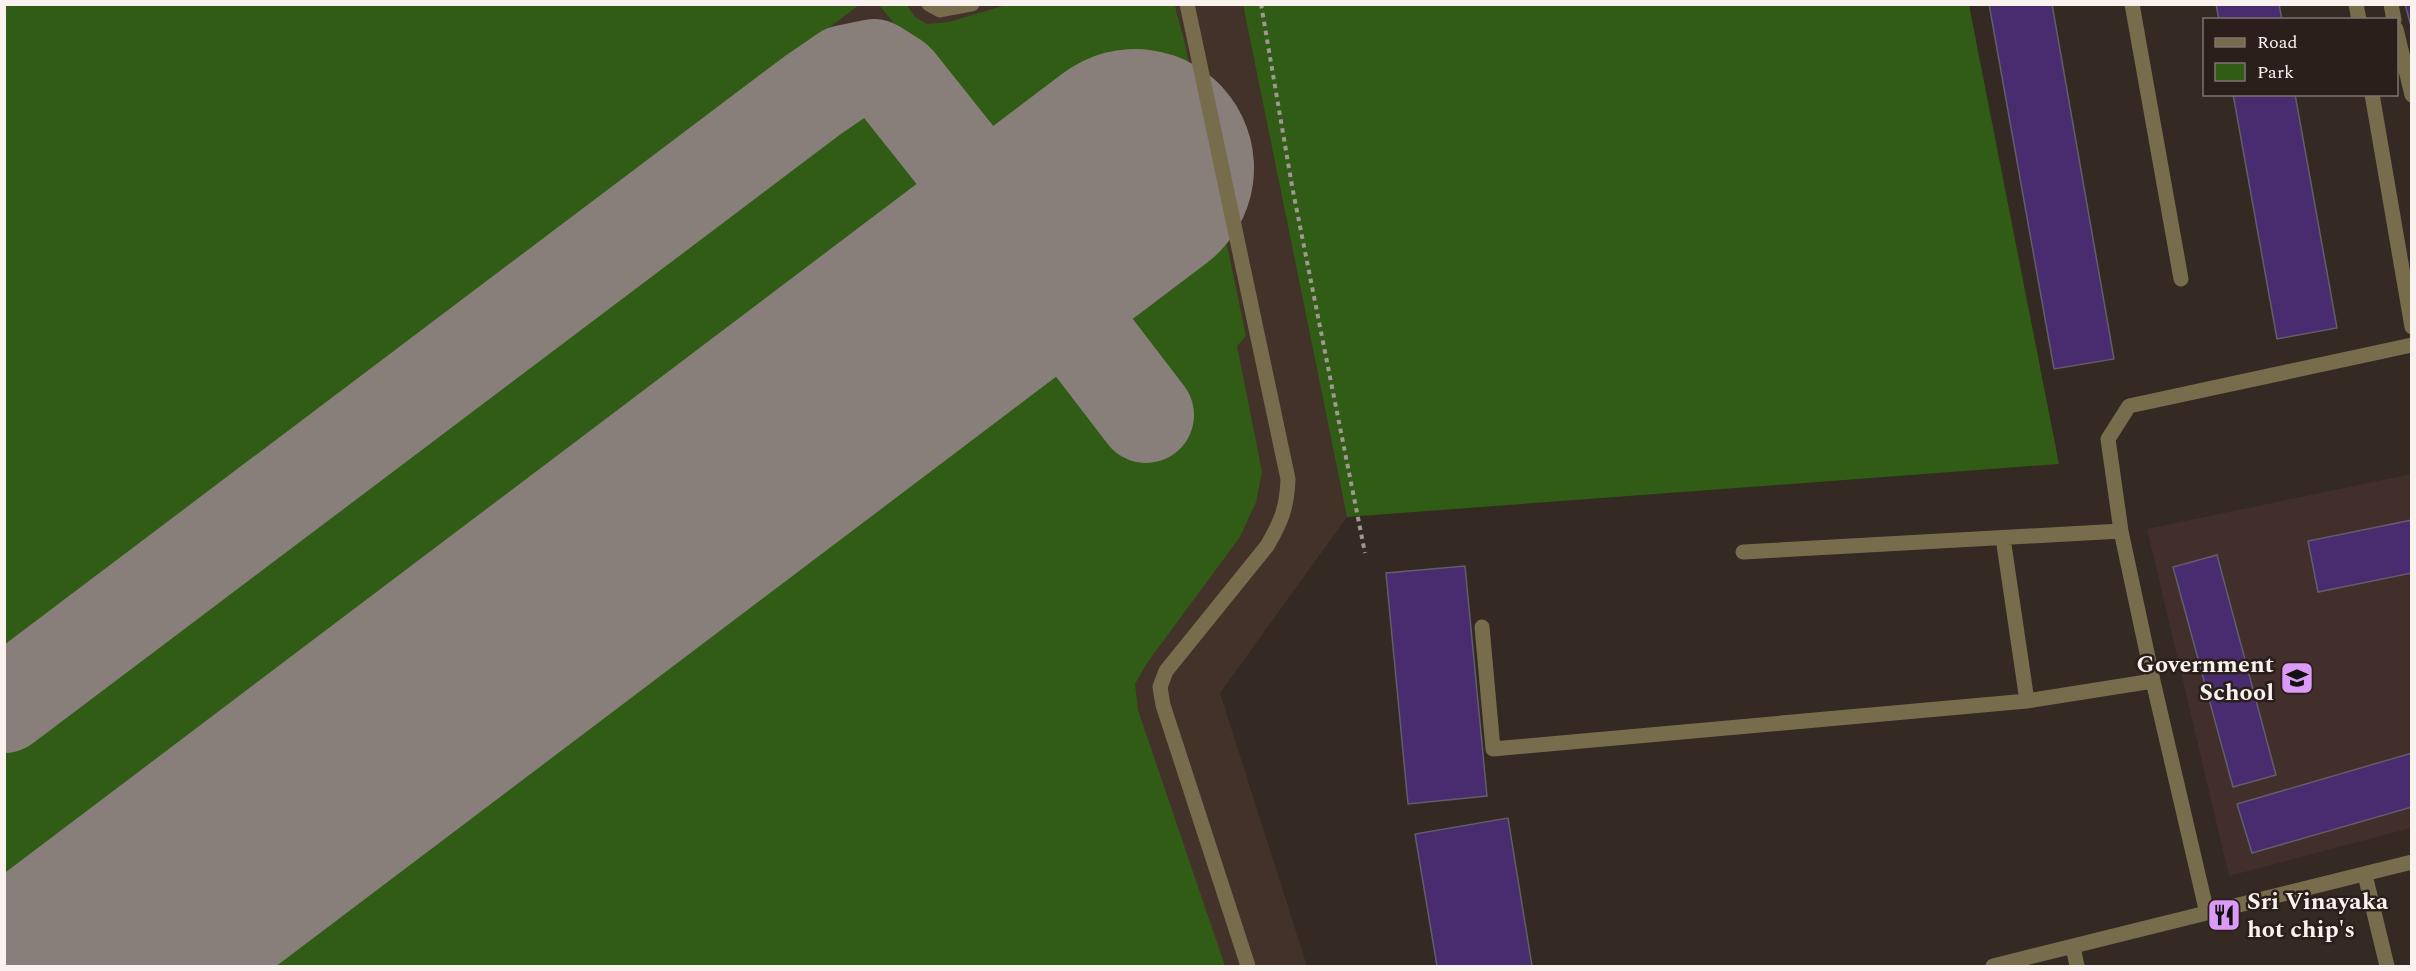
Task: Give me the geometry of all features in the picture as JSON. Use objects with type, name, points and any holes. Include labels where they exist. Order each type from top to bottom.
[{"type":"street","points":[[929,4],[940,10],[972,4]]},
{"type":"street","points":[[1187,4],[1288,479],[1287,503],[1280,523],[1267,546],[1166,671],[1160,687],[1163,705],[1248,966]]},
{"type":"street","points":[[2132,4],[2181,279]]},
{"type":"street","points":[[2398,33],[2412,95]]},
{"type":"street","points":[[2372,96],[2412,327]]},
{"type":"street","points":[[2207,913],[2121,531],[2108,439],[2128,406],[2412,345]]},
{"type":"street","points":[[1743,552],[2121,531]]},
{"type":"street","points":[[2003,538],[2027,701]]},
{"type":"street","points":[[1482,627],[1493,749],[2027,701],[2153,681]]},
{"type":"street","points":[[1993,966],[2412,862]]},
{"type":"street","points":[[2365,874],[2387,966]]},
{"type":"street","points":[[2073,947],[2077,966]]},
{"type":"path","points":[[1261,4],[1292,186],[1365,553]]},
{"type":"shaded area","points":[[5,5],[1243,5],[1347,517],[1220,693],[1307,966],[5,966]]},
{"type":"shaded area","name":"Government School","points":[[2411,474],[2411,828],[2229,876],[2147,529]]},
{"type":"green space","points":[[5,4],[859,4],[859,5],[5,651]]},
{"type":"green space","points":[[1174,4],[1175,6],[1246,336],[1237,346],[1262,472],[1256,502],[1240,537],[1147,663],[1135,684],[1138,710],[1225,966],[167,966],[1013,326],[1027,327],[1035,332],[1126,460],[1184,401],[1089,275],[1095,259],[1171,201],[1105,111],[1075,138],[1055,148],[1025,150],[987,137],[879,5],[907,5],[915,17],[927,24],[949,22],[1006,5]]},
{"type":"green space","points":[[1243,5],[1969,5],[2059,464],[1347,517]]},
{"type":"green space","points":[[855,111],[875,118],[940,210],[944,226],[939,241],[5,948],[5,752],[831,122]]},
{"type":"building","points":[[1989,4],[2052,4],[2114,359],[2054,369]]},
{"type":"building","points":[[2216,4],[2279,4],[2282,18],[2219,18]]},
{"type":"building","points":[[2405,4],[2412,4],[2412,30]]},
{"type":"building","points":[[2233,96],[2295,96],[2337,328],[2277,339]]},
{"type":"building","points":[[2412,520],[2412,573],[2318,592],[2308,541]]},
{"type":"building","points":[[2217,555],[2276,775],[2233,787],[2173,567]]},
{"type":"building","points":[[1465,566],[1487,796],[1408,804],[1386,573]]},
{"type":"building","points":[[2412,753],[2412,807],[2252,853],[2237,804]]},
{"type":"building","points":[[1508,818],[1532,966],[1437,966],[1415,834]]},
{"type":"taxiway","points":[[4,705],[845,73],[874,67],[896,81],[994,204],[1003,224],[1005,241],[990,278]]},
{"type":"taxiway","points":[[990,278],[1007,271],[1020,270],[1033,274],[1047,286],[1146,415]]},
{"type":"runway","points":[[79,966],[1135,168]]},
{"type":"place","name":"Government School","points":[[2297,678]]},
{"type":"place","name":"Sri Vinayaka hot chip's","points":[[2224,915]]}]
